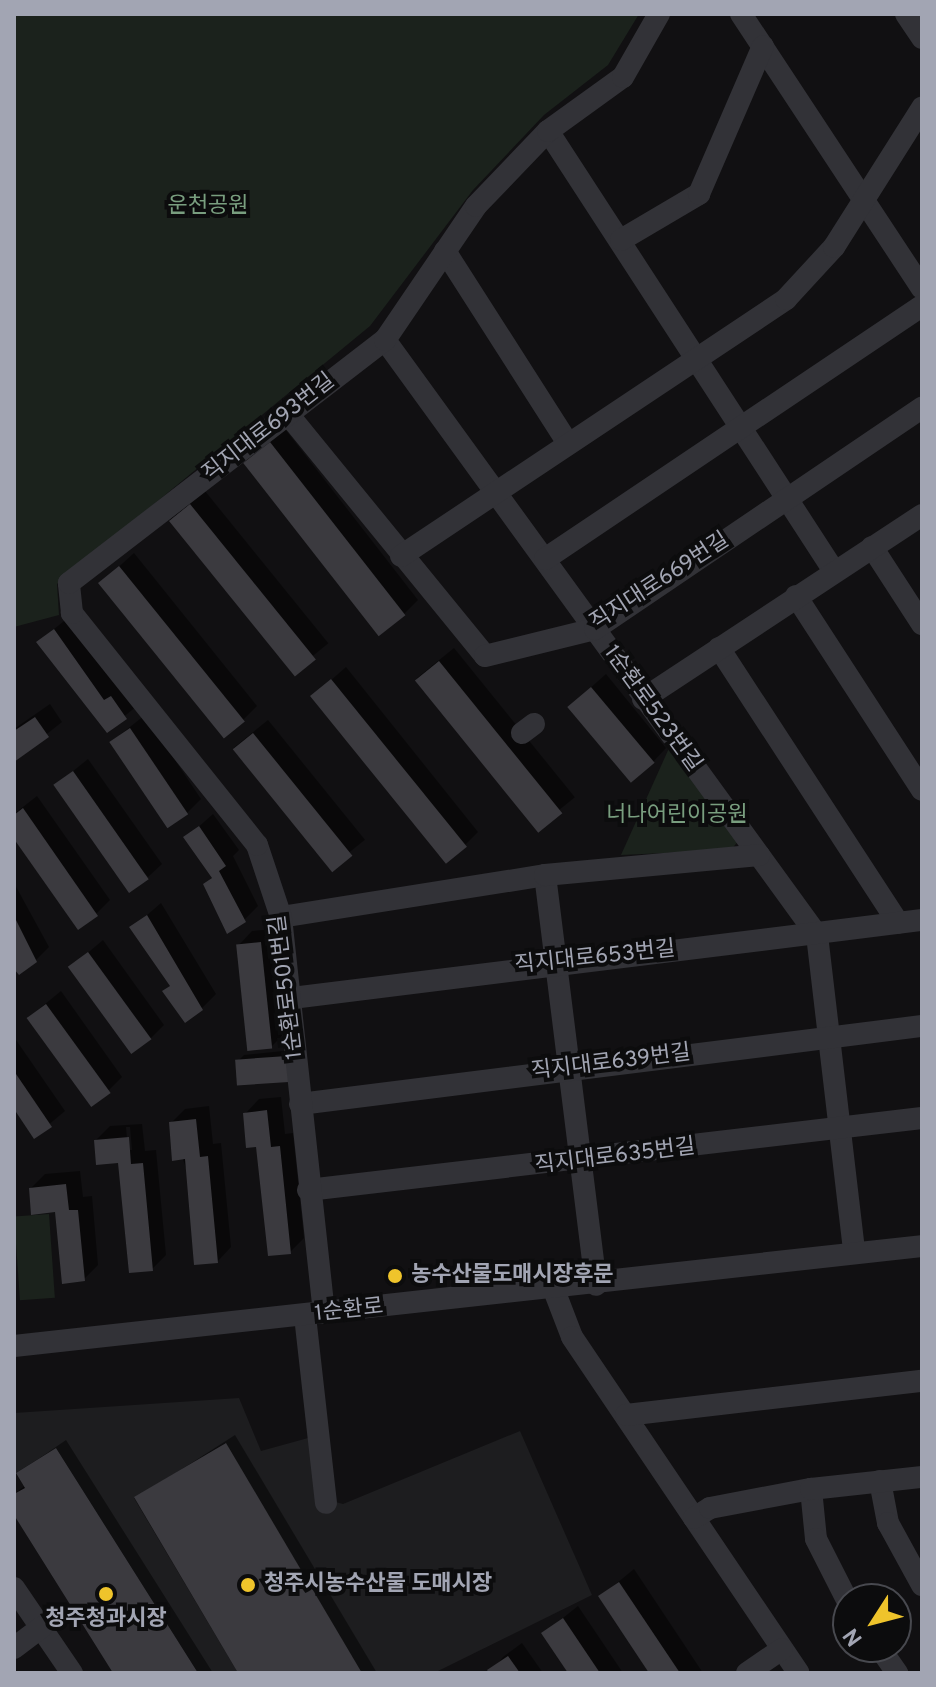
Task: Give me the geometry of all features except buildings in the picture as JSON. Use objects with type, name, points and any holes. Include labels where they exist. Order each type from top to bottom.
[{"type":"street","name":"직지대로693번길","points":[[69,583],[385,340],[476,206],[548,131],[623,77],[659,14]]},
{"type":"street","points":[[741,14],[922,288]]},
{"type":"street","points":[[906,14],[922,38]]},
{"type":"street","points":[[621,240],[699,194],[763,46]]},
{"type":"street","points":[[401,556],[495,490],[786,299],[834,247],[922,108]]},
{"type":"street","points":[[548,131],[834,571]]},
{"type":"street","points":[[445,251],[568,443]]},
{"type":"street","points":[[545,559],[922,306]]},
{"type":"street","name":"1순환로523번길","points":[[385,340],[817,935],[854,1252]]},
{"type":"street","name":"직지대로669번길","points":[[287,413],[485,656],[595,629],[922,408]]},
{"type":"street","points":[[643,699],[922,515]]},
{"type":"street","points":[[872,547],[922,624]]},
{"type":"street","name":"1순환로501번길","points":[[69,583],[72,613],[257,845],[281,917],[292,998],[308,1190],[326,1503]]},
{"type":"street","points":[[796,596],[922,790]]},
{"type":"street","points":[[719,648],[898,923]]},
{"type":"street","points":[[281,917],[545,875],[759,855]]},
{"type":"street","points":[[545,875],[596,1285]]},
{"type":"street","name":"직지대로653번길","points":[[292,998],[555,961],[817,935],[922,920]]},
{"type":"street","name":"직지대로639번길","points":[[300,1104],[922,1026]]},
{"type":"street","name":"직지대로635번길","points":[[308,1190],[581,1162],[922,1118]]},
{"type":"street","name":"1순환로","points":[[14,1346],[554,1290],[922,1246]]},
{"type":"street","points":[[554,1290],[572,1337],[799,1673]]},
{"type":"street","points":[[626,1415],[922,1381]]},
{"type":"street","points":[[694,1518],[710,1508],[811,1489],[922,1477]]},
{"type":"street","points":[[880,1481],[888,1523],[922,1585]]},
{"type":"street","points":[[811,1489],[816,1539],[838,1583]]},
{"type":"street","points":[[14,1588],[72,1673]]},
{"type":"street","points":[[14,1648],[41,1628]]},
{"type":"street","points":[[747,1673],[782,1649]]},
{"type":"shaded area","points":[[239,1398],[261,1451],[308,1438],[318,1497],[343,1504],[520,1431],[592,1595],[434,1673],[362,1673],[225,1443],[134,1498],[238,1673],[198,1673],[56,1448],[14,1474],[14,1413]]},
{"type":"green space","name":"운천공원","points":[[14,14],[639,14],[608,65],[544,115],[473,190],[370,326],[57,584],[59,615],[14,627]]},
{"type":"green space","name":"너나어린이공원","points":[[670,746],[739,840],[731,850],[621,855]]},
{"type":"green space","points":[[49,1214],[55,1298],[20,1300],[14,1216]]},
{"type":"place","name":"농수산물도매시장후문","points":[[395,1276]]},
{"type":"place","name":"청주시농수산물 도매시장","points":[[248,1585]]},
{"type":"place","name":"청주청과시장","points":[[106,1594]]}]
